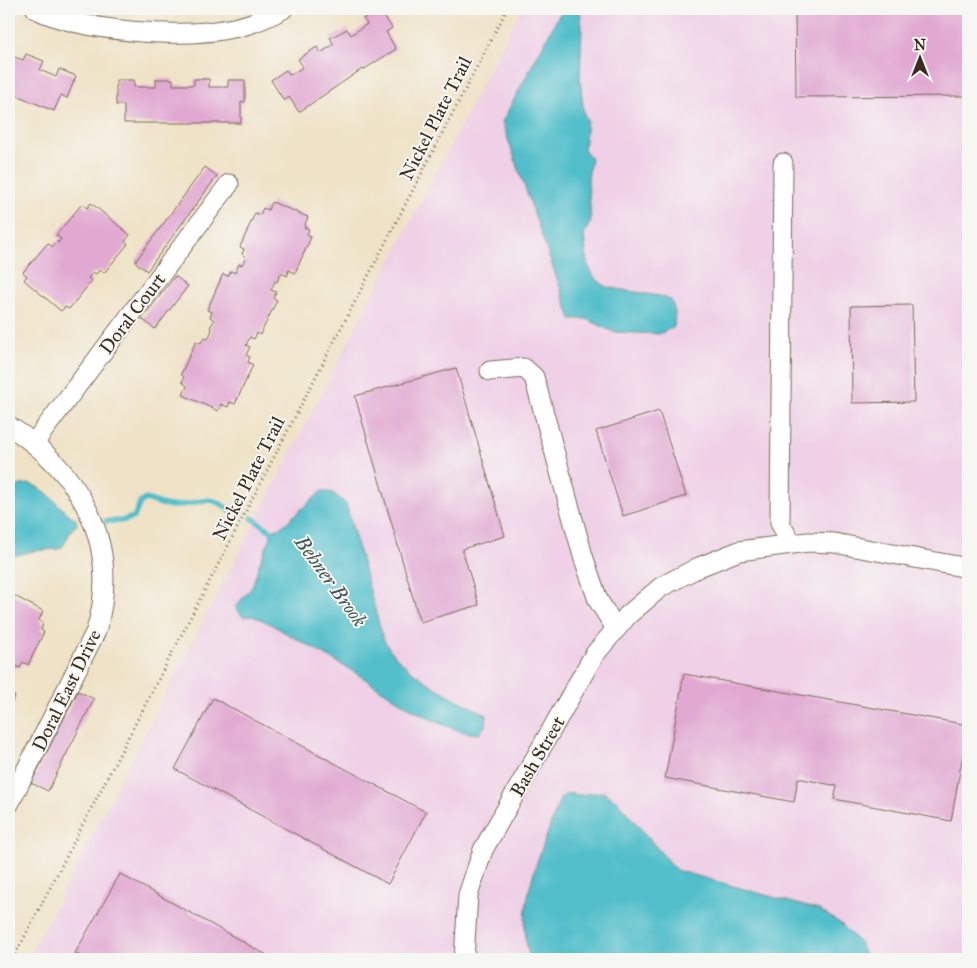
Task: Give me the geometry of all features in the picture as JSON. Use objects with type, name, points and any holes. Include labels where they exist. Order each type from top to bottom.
[{"type":"street","points":[[36,9],[62,19],[115,30],[200,32],[234,28],[268,17],[283,9]]},
{"type":"street","points":[[783,163],[780,523],[791,544]]},
{"type":"street","name":"Doral Court","points":[[34,443],[229,184]]},
{"type":"street","points":[[490,372],[524,368],[534,377],[583,556],[598,600],[616,628]]},
{"type":"street","name":"Doral East Drive","points":[[9,426],[34,443],[68,476],[82,498],[99,539],[104,568],[104,586],[99,621],[90,645],[9,804]]},
{"type":"street","name":"Bash Street","points":[[464,959],[468,895],[480,858],[594,655],[616,628],[640,604],[668,583],[699,566],[739,551],[791,544],[834,542],[968,568]]},
{"type":"path","name":"Nickel Plate Trail","points":[[14,959],[508,9]]},
{"type":"shaded area","points":[[521,9],[968,9],[968,959],[28,959]]},
{"type":"water","points":[[569,9],[580,9],[582,27],[580,79],[584,114],[587,120],[584,149],[591,158],[588,180],[591,221],[584,234],[587,263],[594,277],[606,287],[659,296],[671,300],[675,312],[674,327],[659,334],[613,332],[587,319],[571,319],[502,122],[559,15]]},
{"type":"water","points":[[30,484],[49,495],[69,515],[76,519],[77,525],[72,529],[63,546],[58,549],[33,551],[9,557],[9,492],[20,485]]},
{"type":"water","points":[[322,491],[333,493],[346,504],[383,638],[391,651],[414,673],[429,683],[487,715],[486,724],[479,734],[463,732],[448,727],[416,712],[359,675],[265,621],[253,616],[243,617],[235,607],[252,587],[271,536],[270,529],[279,529]]},
{"type":"water","points":[[603,792],[616,800],[676,870],[819,910],[840,923],[859,942],[867,959],[530,959],[525,919],[528,898],[532,878],[560,799],[567,793],[578,795]]},
{"type":"building","points":[[379,9],[392,28],[386,32],[396,49],[362,69],[299,112],[289,97],[284,101],[271,80],[286,70],[290,75],[303,67],[298,59],[317,47],[321,53],[334,44],[330,38],[347,29],[351,35],[367,24],[363,19]]},
{"type":"building","points":[[795,9],[968,9],[968,96],[796,97]]},
{"type":"building","points":[[26,54],[44,61],[40,70],[56,77],[59,69],[76,76],[67,98],[61,95],[54,111],[9,92],[9,55],[23,60]]},
{"type":"building","points":[[156,79],[173,79],[173,85],[194,85],[194,79],[209,79],[209,87],[228,87],[228,80],[245,80],[245,102],[241,102],[241,123],[124,123],[124,105],[116,105],[116,80],[134,80],[134,87],[156,87]]},
{"type":"building","points":[[205,167],[217,176],[147,271],[135,262]]},
{"type":"building","points":[[272,202],[308,217],[304,227],[309,229],[307,235],[311,237],[295,273],[289,270],[287,276],[281,273],[277,282],[275,281],[271,290],[276,292],[273,298],[277,300],[260,335],[257,333],[254,339],[250,337],[246,345],[250,347],[246,355],[250,357],[248,362],[253,365],[235,404],[230,402],[228,407],[221,404],[218,411],[183,395],[187,386],[182,382],[184,377],[181,374],[196,341],[201,343],[204,337],[208,339],[212,330],[210,328],[214,320],[210,317],[212,312],[207,310],[223,274],[228,276],[231,271],[235,273],[239,264],[242,265],[246,258],[242,254],[244,249],[240,247],[255,213],[260,215],[263,208],[268,210]]},
{"type":"building","points":[[91,203],[130,235],[125,241],[128,244],[104,273],[100,270],[96,274],[93,272],[88,278],[92,281],[69,309],[65,307],[61,311],[24,280],[27,276],[23,272],[48,243],[52,247],[57,241],[58,243],[61,239],[56,235],[82,204],[87,208]]},
{"type":"building","points":[[175,276],[188,286],[155,329],[142,319]]},
{"type":"building","points":[[912,305],[914,402],[852,403],[851,306]]},
{"type":"building","points":[[456,368],[505,536],[462,549],[479,605],[420,622],[355,396]]},
{"type":"building","points":[[659,411],[686,496],[623,516],[596,431]]},
{"type":"building","points":[[9,593],[43,611],[39,620],[43,624],[41,630],[44,632],[28,665],[23,662],[20,668],[15,666],[9,685]]},
{"type":"building","points":[[684,674],[968,725],[951,821],[834,799],[837,786],[798,778],[794,802],[665,778]]},
{"type":"building","points":[[9,685],[13,688],[10,693],[15,696],[9,708]]},
{"type":"building","points":[[78,691],[94,699],[48,791],[31,783]]},
{"type":"building","points":[[213,698],[426,812],[388,884],[175,769]]},
{"type":"building","points":[[120,874],[274,959],[86,959],[75,953]]},
{"type":"waterway","name":"Behner Brook","points":[[106,521],[121,521],[134,517],[140,503],[145,499],[172,506],[209,500],[216,501],[230,511]]},
{"type":"waterway","name":"Behner Brook","points":[[252,518],[274,533]]}]
